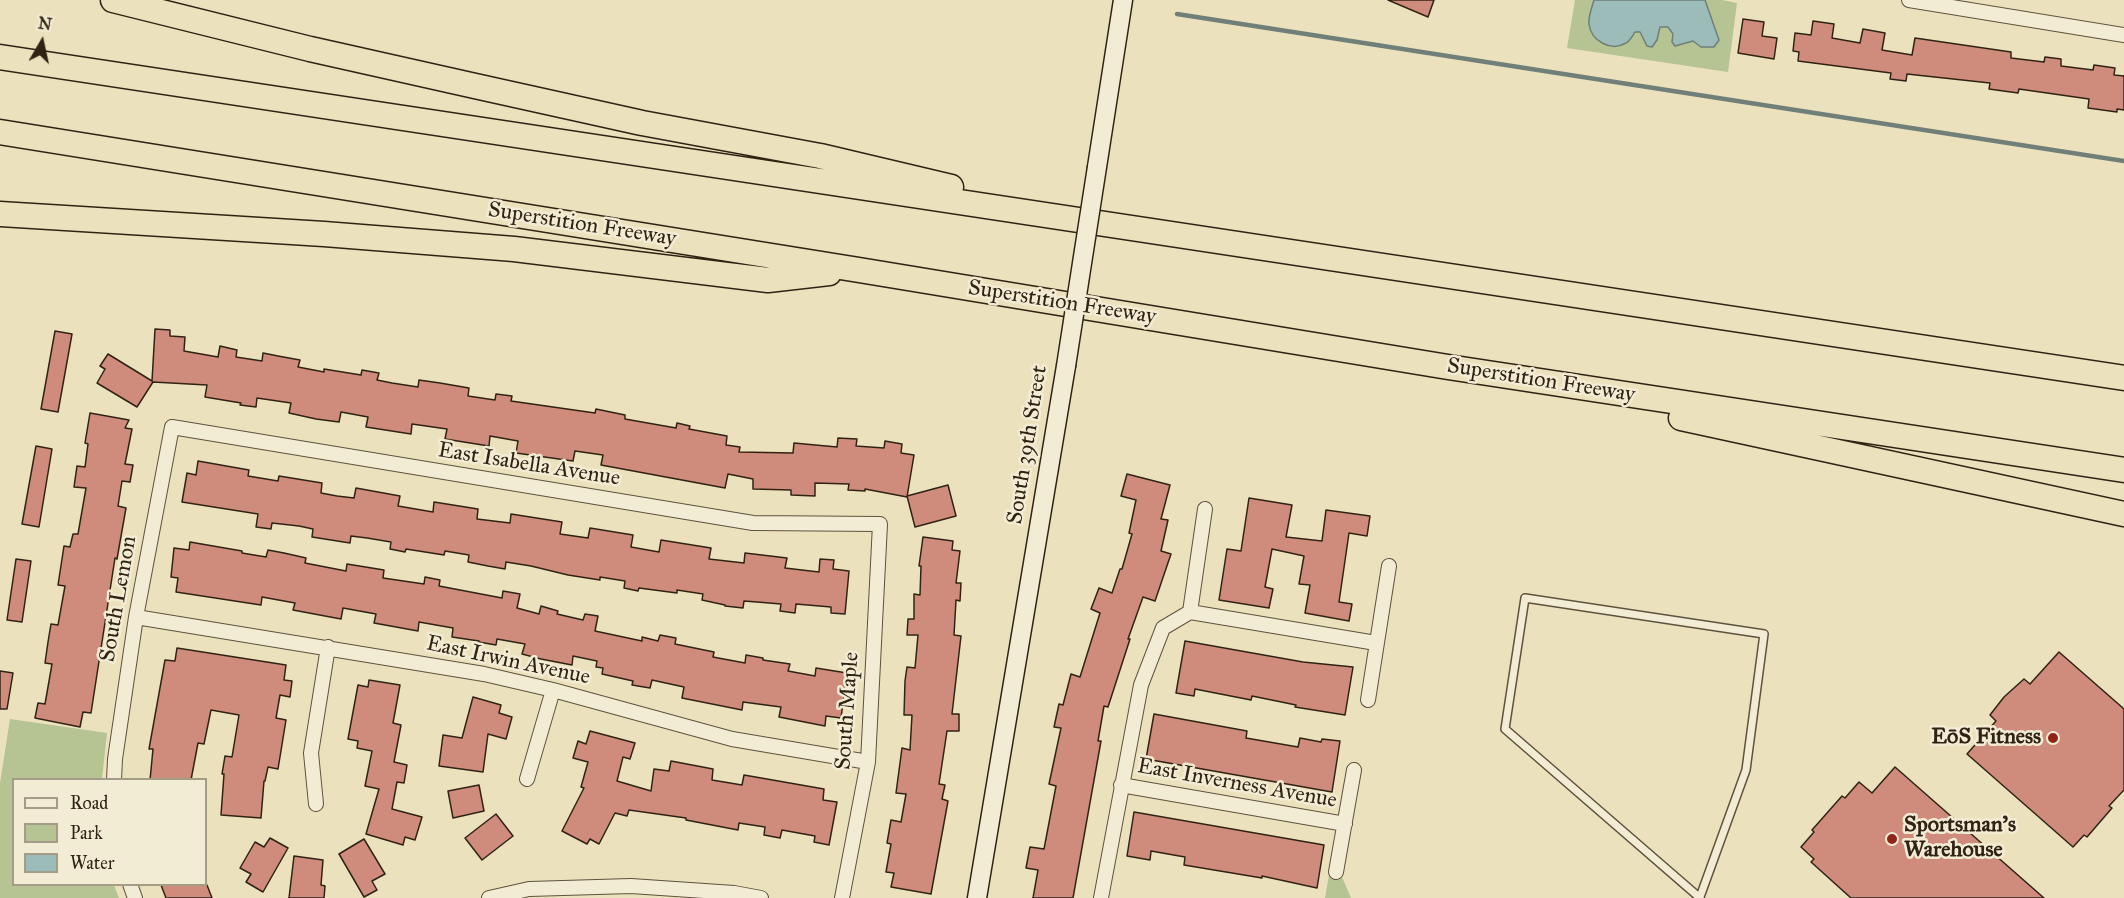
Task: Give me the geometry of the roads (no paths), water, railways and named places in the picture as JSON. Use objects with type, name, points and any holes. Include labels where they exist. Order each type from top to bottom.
[{"type":"highway","points":[[113,0],[310,49],[642,123],[820,156],[1125,228]]},
{"type":"highway","points":[[0,57],[2124,378]]},
{"type":"highway","name":"Superstition Freeway","points":[[0,132],[859,270],[1514,379],[2124,470]]},
{"type":"highway","points":[[0,214],[324,234],[514,249],[768,280],[859,270]]},
{"type":"highway","points":[[2052,366],[2124,361]]},
{"type":"highway","points":[[1514,379],[2124,514]]},
{"type":"street","name":"South 39th Street","points":[[977,898],[1066,366],[1123,0]]},
{"type":"street","points":[[1909,0],[2124,35]]},
{"type":"street","name":"East Isabella Avenue","points":[[172,427],[753,524],[880,524]]},
{"type":"street","name":"South Lemon","points":[[114,778],[136,616],[172,427]]},
{"type":"street","points":[[1205,509],[1190,612],[1376,643]]},
{"type":"street","name":"South Maple","points":[[842,898],[868,762],[880,524]]},
{"type":"street","points":[[1368,700],[1389,566]]},
{"type":"street","name":"East Inverness Avenue","points":[[1101,898],[1141,685],[1163,628],[1190,612]]},
{"type":"street","name":"East Irwin Avenue","points":[[136,616],[484,674],[553,690],[732,739],[868,762]]},
{"type":"street","points":[[316,804],[311,753],[328,647]]},
{"type":"street","points":[[527,779],[553,690]]},
{"type":"street","name":"East Inverness Avenue","points":[[1336,872],[1354,770]]},
{"type":"street","name":"East Inverness Avenue","points":[[1121,785],[1345,824]]},
{"type":"street","points":[[489,898],[529,889],[631,886],[734,893],[761,898]]},
{"type":"lane","points":[[1525,598],[1764,634],[1746,770],[1700,897],[1504,729],[1525,598]]},
{"type":"water","points":[[1594,0],[1705,0],[1719,40],[1714,47],[1701,47],[1693,41],[1675,46],[1672,42],[1673,34],[1668,27],[1660,27],[1657,40],[1652,47],[1647,46],[1640,32],[1635,32],[1626,43],[1608,45],[1598,40],[1589,24]]},
{"type":"waterway","points":[[1177,14],[2124,161]]},
{"type":"place","name":"EōS Fitness","points":[[2053,738]]},
{"type":"place","name":"Sportsman's Warehouse","points":[[1892,839]]}]
